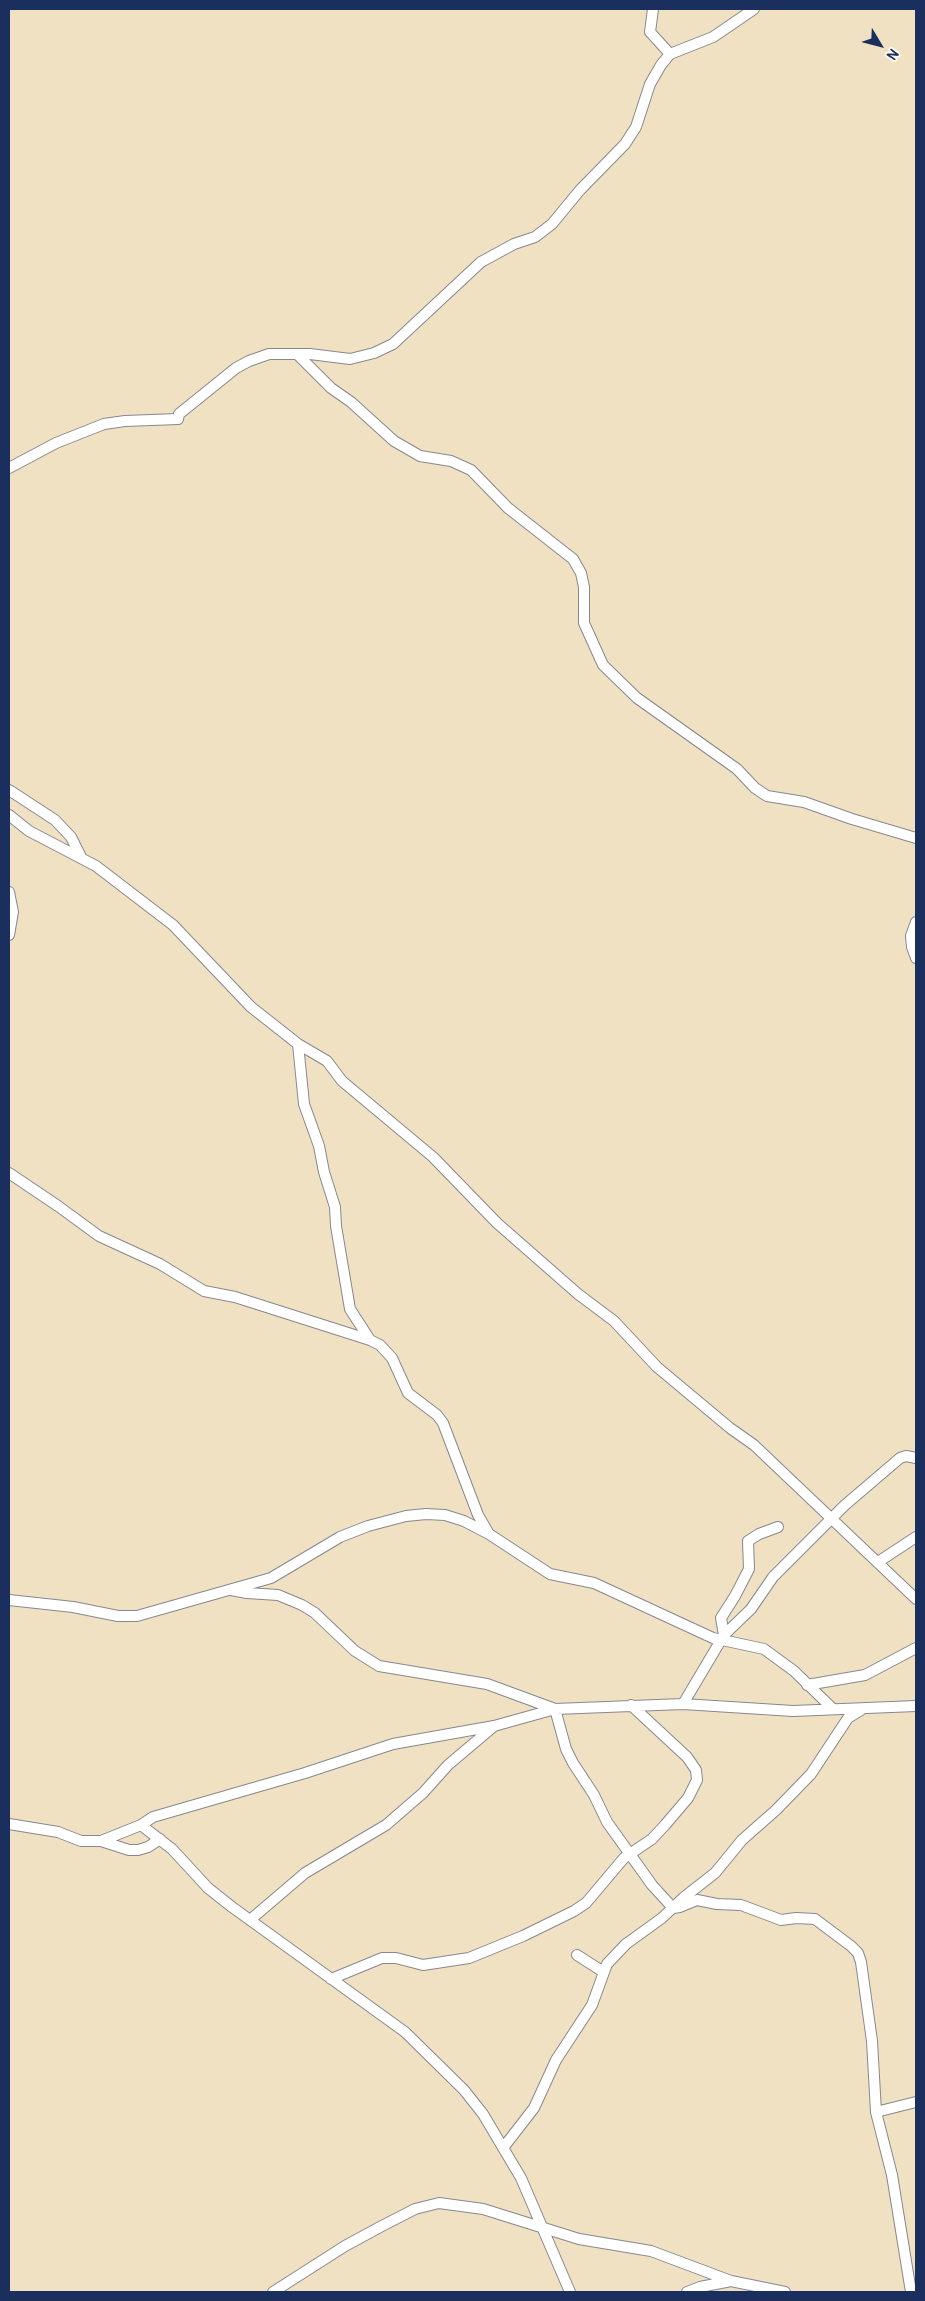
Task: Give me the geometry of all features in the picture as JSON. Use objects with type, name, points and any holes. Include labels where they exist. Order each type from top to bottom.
[{"type":"street","points":[[653,9],[650,32],[670,54]]},
{"type":"street","points":[[9,468],[56,443],[104,424],[178,419],[179,414],[249,361],[268,354],[297,354],[350,359],[374,353],[393,344],[481,262],[544,231],[562,213],[580,190],[625,144],[636,127],[650,84],[660,65],[670,54],[713,38],[754,9]]},
{"type":"street","points":[[297,354],[331,388],[351,402],[394,441],[420,456],[451,462],[471,470],[514,514],[573,559],[581,573],[584,587],[584,623],[603,665],[637,698],[737,769],[755,788],[767,796],[804,802],[916,838]]},
{"type":"street","points":[[9,790],[55,820],[71,837],[81,857]]},
{"type":"street","points":[[9,815],[29,831],[81,857],[117,880],[173,925],[234,990],[298,1044],[327,1060],[342,1081],[433,1157],[497,1223],[578,1294],[614,1321],[657,1368],[730,1428],[754,1445],[916,1599]]},
{"type":"street","points":[[9,892],[13,912],[9,936]]},
{"type":"street","points":[[916,922],[911,936],[916,958]]},
{"type":"street","points":[[298,1044],[304,1104],[319,1146],[324,1172],[335,1207],[336,1226],[350,1309],[370,1340]]},
{"type":"street","points":[[9,1173],[99,1236],[160,1264],[204,1291],[235,1297],[370,1340],[387,1351],[408,1392],[437,1415],[443,1423],[478,1515],[489,1534]]},
{"type":"street","points":[[683,1704],[723,1637],[750,1609],[773,1577],[832,1518],[900,1458],[906,1456],[916,1458]]},
{"type":"street","points":[[9,1600],[73,1607],[127,1617],[160,1611],[271,1578],[340,1537],[368,1526],[406,1516],[445,1515],[464,1521],[489,1534],[550,1574],[602,1586],[687,1628],[764,1649],[794,1671],[832,1709]]},
{"type":"street","points":[[723,1637],[720,1618],[735,1596],[749,1569],[748,1541],[759,1534],[778,1527]]},
{"type":"street","points":[[878,1562],[916,1537]]},
{"type":"street","points":[[232,1590],[278,1595],[302,1605],[314,1612],[355,1651],[379,1666],[488,1684],[555,1709]]},
{"type":"street","points":[[807,1685],[864,1675],[916,1648]]},
{"type":"street","points":[[101,1841],[141,1825],[153,1817],[305,1773],[393,1744],[494,1726],[555,1709],[683,1704],[793,1712],[916,1706]]},
{"type":"street","points":[[331,1980],[382,1958],[396,1958],[423,1965],[469,1958],[496,1948],[581,1907],[629,1854],[652,1839],[666,1825],[693,1790],[698,1774],[687,1757],[631,1705]]},
{"type":"street","points":[[555,1709],[564,1745],[573,1763],[594,1795],[607,1822],[629,1854],[673,1908]]},
{"type":"street","points":[[503,2148],[534,2108],[556,2060],[592,2005],[602,1971],[610,1960],[626,1944],[715,1874],[745,1836],[799,1787],[822,1759],[848,1718],[861,1710]]},
{"type":"street","points":[[250,1920],[305,1873],[386,1825],[423,1793],[448,1765],[494,1726]]},
{"type":"street","points":[[9,1824],[58,1832],[81,1840],[101,1841],[133,1850],[144,1849],[160,1839]]},
{"type":"street","points":[[141,1825],[181,1858],[208,1888],[404,2032],[446,2072],[483,2114],[521,2178],[570,2292]]},
{"type":"street","points":[[673,1908],[680,1908],[697,1900],[717,1904],[741,1905],[783,1920],[794,1918],[815,1920],[851,1946],[859,1956],[872,2041],[876,2112],[892,2175],[912,2292]]},
{"type":"street","points":[[577,1955],[602,1971]]},
{"type":"street","points":[[876,2112],[916,2102]]},
{"type":"street","points":[[273,2292],[345,2246],[415,2209],[428,2204],[439,2203],[483,2209],[579,2239],[651,2251],[732,2281],[785,2292]]},
{"type":"street","points":[[687,2292],[700,2287],[732,2281]]}]
